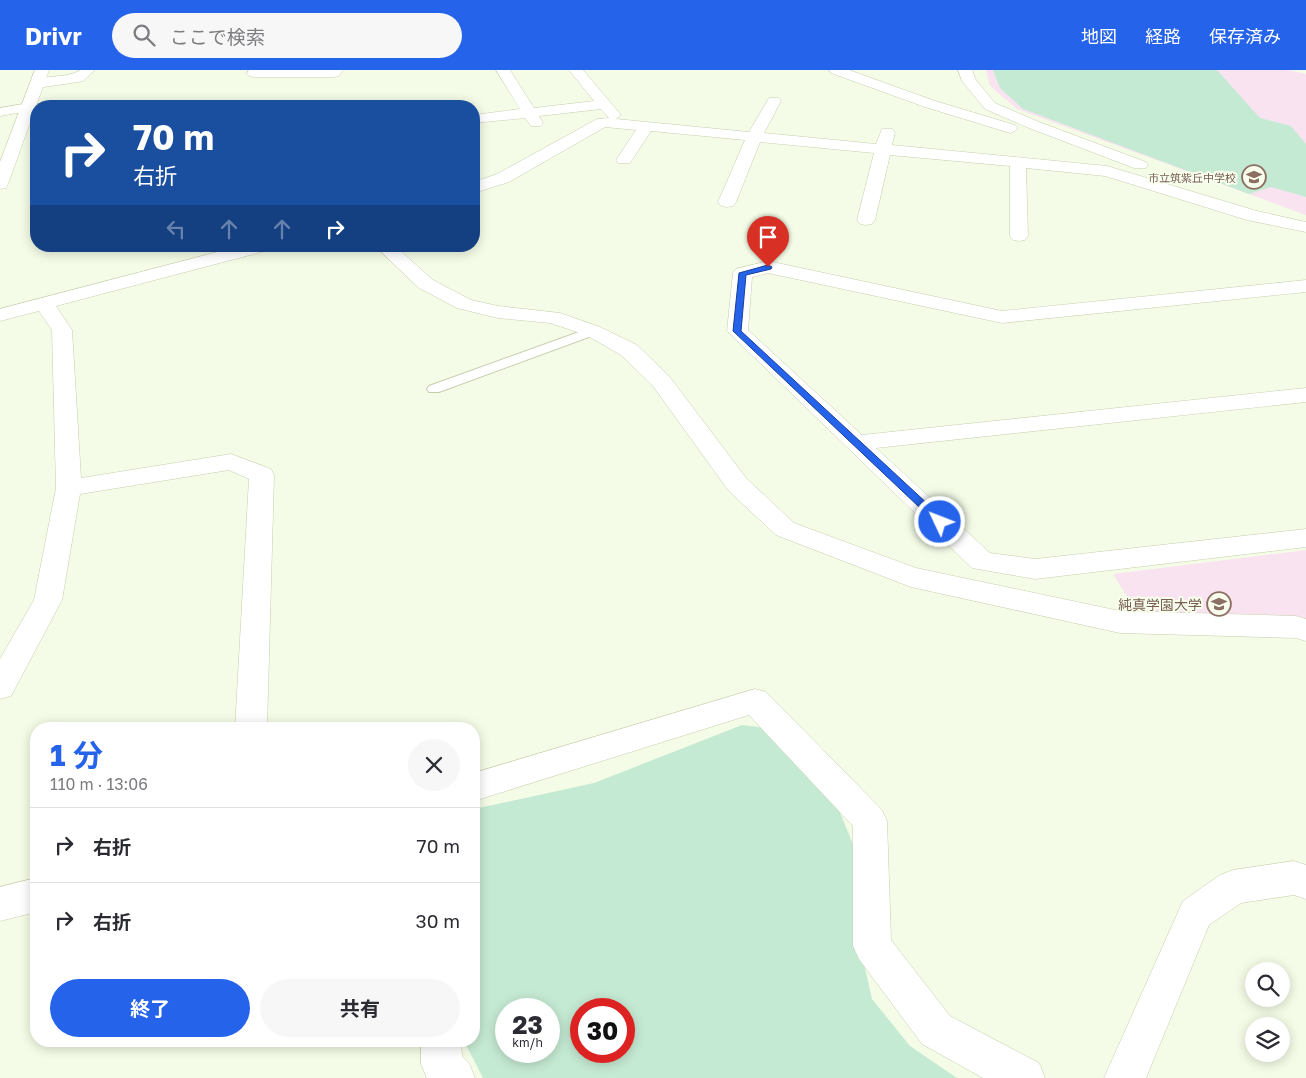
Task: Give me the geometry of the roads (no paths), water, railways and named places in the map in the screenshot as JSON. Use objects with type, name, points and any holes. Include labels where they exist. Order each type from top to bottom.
[{"type":"street","points":[[32,100],[40,77],[78,78],[88,70]]},
{"type":"street","points":[[257,70],[254,73],[334,74],[336,70]]},
{"type":"street","points":[[503,70],[532,118]]},
{"type":"street","points":[[480,186],[503,178],[614,116],[576,70]]},
{"type":"street","points":[[836,70],[930,104],[992,123],[1051,137],[1069,138]]},
{"type":"street","points":[[965,70],[969,81],[990,106],[1069,138],[1305,227]]},
{"type":"street","points":[[727,202],[754,137],[774,101]]},
{"type":"street","points":[[480,119],[532,118],[604,104]]},
{"type":"street","points":[[0,112],[29,107],[29,125],[0,184]]},
{"type":"street","points":[[602,122],[1108,171],[1253,216],[1305,227]]},
{"type":"street","points":[[624,160],[646,127]]},
{"type":"street","points":[[866,220],[887,132]]},
{"type":"street","points":[[1018,163],[1019,236]]},
{"type":"street","points":[[0,315],[239,252]]},
{"type":"street","points":[[391,252],[426,284],[464,304],[498,312],[553,317],[593,331],[629,350],[661,381],[737,484],[785,529],[911,577],[1120,622],[1296,627],[1306,630]]},
{"type":"street","points":[[1306,286],[1002,316],[768,267],[743,273],[737,331],[982,561],[1035,569],[1306,538]]},
{"type":"street","points":[[0,687],[48,600],[69,488],[62,330],[44,304]]},
{"type":"street","points":[[858,443],[1306,395]]},
{"type":"street","points":[[69,488],[231,462],[262,475],[251,722]]},
{"type":"street","points":[[1001,597],[1005,565]]},
{"type":"street","points":[[480,785],[755,701],[870,821],[872,946],[936,1030],[1024,1078]]},
{"type":"street","points":[[1125,1078],[1196,913],[1233,887],[1294,878],[1306,882]]},
{"type":"street","points":[[0,904],[30,896]]},
{"type":"street","points":[[441,1047],[442,1064],[454,1078]]},
{"type":"lane","points":[[434,389],[593,331]]},
{"type":"place","name":"市立筑紫丘中学校","points":[[1254,177]]},
{"type":"place","name":"純真学園大学","points":[[1219,604]]}]
